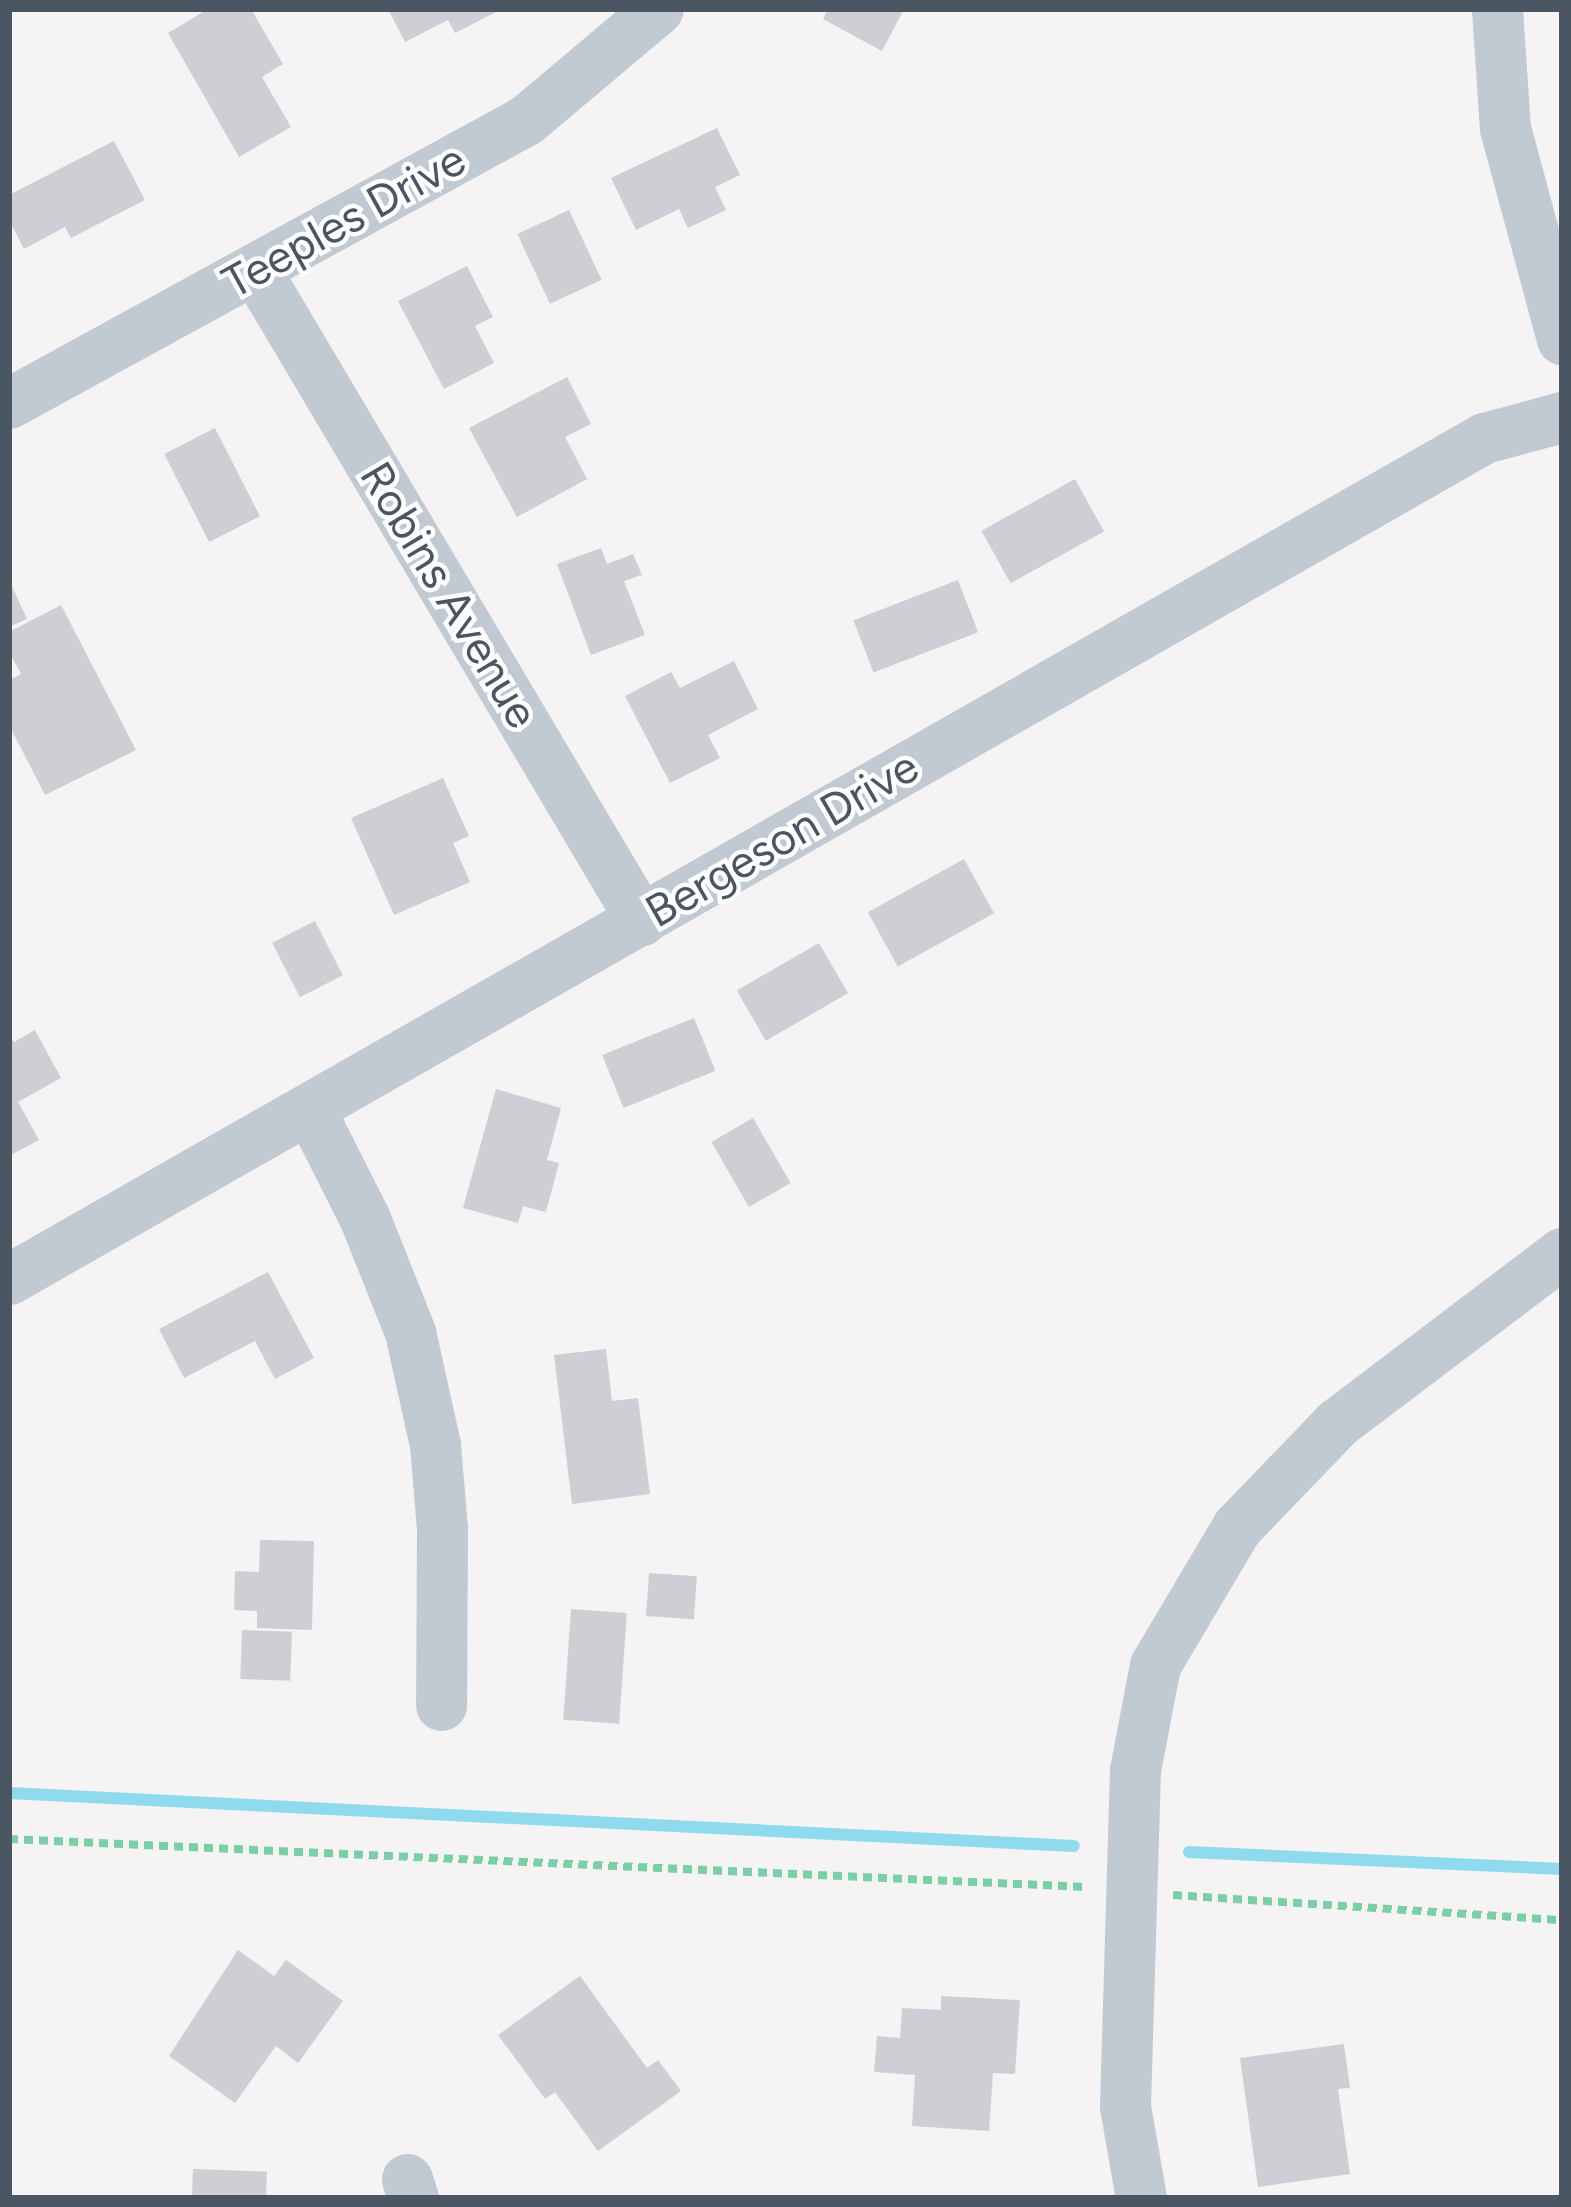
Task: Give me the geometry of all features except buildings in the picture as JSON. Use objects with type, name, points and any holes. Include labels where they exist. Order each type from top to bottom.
[{"type":"street","name":"Teeples Drive","points":[[9,403],[526,120],[658,9]]},
{"type":"street","points":[[1497,9],[1505,128],[1562,339]]},
{"type":"street","name":"Robins Avenue","points":[[256,271],[641,920]]},
{"type":"street","name":"Bergeson Drive","points":[[9,1279],[1484,438],[1562,417]]},
{"type":"street","points":[[310,1111],[365,1220],[410,1332],[430,1422],[442,1528],[441,1706]]},
{"type":"street","points":[[1141,2198],[1125,2106],[1135,1770],[1155,1665],[1237,1527],[1337,1423],[1562,1253]]},
{"type":"path","points":[[9,1839],[1090,1887]]},
{"type":"path","points":[[1177,1895],[1562,1920]]},
{"type":"waterway","points":[[9,1793],[1074,1846]]},
{"type":"waterway","points":[[1189,1852],[1562,1869]]}]
